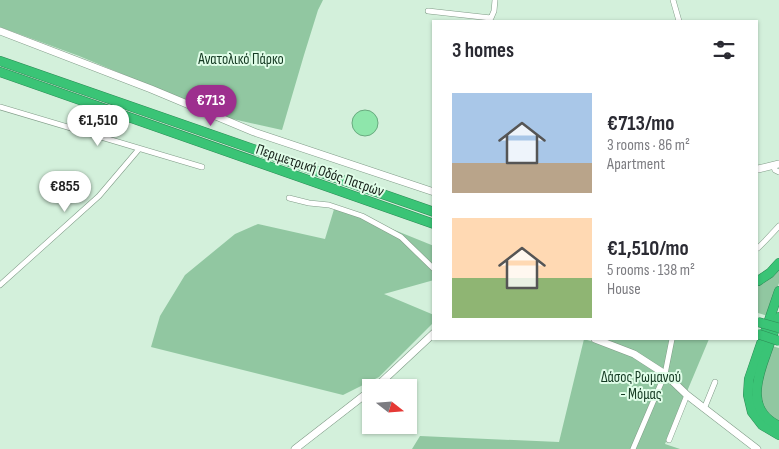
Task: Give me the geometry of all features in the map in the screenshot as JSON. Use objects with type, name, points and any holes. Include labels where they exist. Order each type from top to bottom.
[{"type":"highway","name":"Περιμετρική Οδός Πατρών","points":[[0,61],[432,211]]},
{"type":"highway","name":"Περιμετρική Οδός Πατρών","points":[[0,72],[432,223]]},
{"type":"highway","points":[[758,281],[770,273],[779,263]]},
{"type":"highway","points":[[779,291],[749,379],[748,395],[752,412],[762,425],[779,435]]},
{"type":"highway","points":[[779,317],[761,366],[756,388],[758,404],[761,410],[770,421],[779,426]]},
{"type":"highway","points":[[758,322],[779,328]]},
{"type":"highway","points":[[758,334],[779,341]]},
{"type":"street","points":[[428,11],[491,18],[496,0]]},
{"type":"street","points":[[673,0],[679,20]]},
{"type":"street","points":[[0,31],[151,89],[254,132],[432,191]]},
{"type":"street","points":[[0,107],[202,167]]},
{"type":"street","points":[[0,285],[99,196],[139,149]]},
{"type":"street","points":[[758,169],[776,164],[775,170],[779,172]]},
{"type":"street","points":[[289,198],[329,205],[362,216],[401,237],[432,267]]},
{"type":"street","points":[[758,248],[779,226]]},
{"type":"street","points":[[385,379],[432,335]]},
{"type":"street","points":[[598,340],[634,354],[665,374],[687,396],[757,449]]},
{"type":"street","points":[[633,449],[665,374],[672,340]]},
{"type":"street","points":[[704,409],[715,382]]},
{"type":"street","points":[[669,440],[687,396]]},
{"type":"street","points":[[295,449],[362,397]]},
{"type":"green space","name":"Ανατολικό Πάρκο","points":[[0,0],[323,0],[318,10],[282,130],[228,118],[79,56],[0,27]]},
{"type":"green space","points":[[335,206],[432,245],[432,281],[384,294],[432,314],[432,324],[379,377],[375,379],[362,379],[362,386],[343,395],[151,347],[160,316],[185,275],[235,234],[258,224],[325,239]]},
{"type":"green space","points":[[779,268],[779,283],[768,316],[758,313],[758,286]]},
{"type":"green space","name":"Δάσος Ρωμανού - Μόμας","points":[[584,340],[603,345],[605,340],[709,340],[665,444],[680,449],[412,449],[420,436],[559,442]]},
{"type":"green space","points":[[772,346],[779,348],[779,422],[763,406],[759,388]]},
{"type":"shaded area","points":[[365,110],[374,114],[378,123],[374,132],[365,136],[356,132],[352,123],[356,114]]}]
